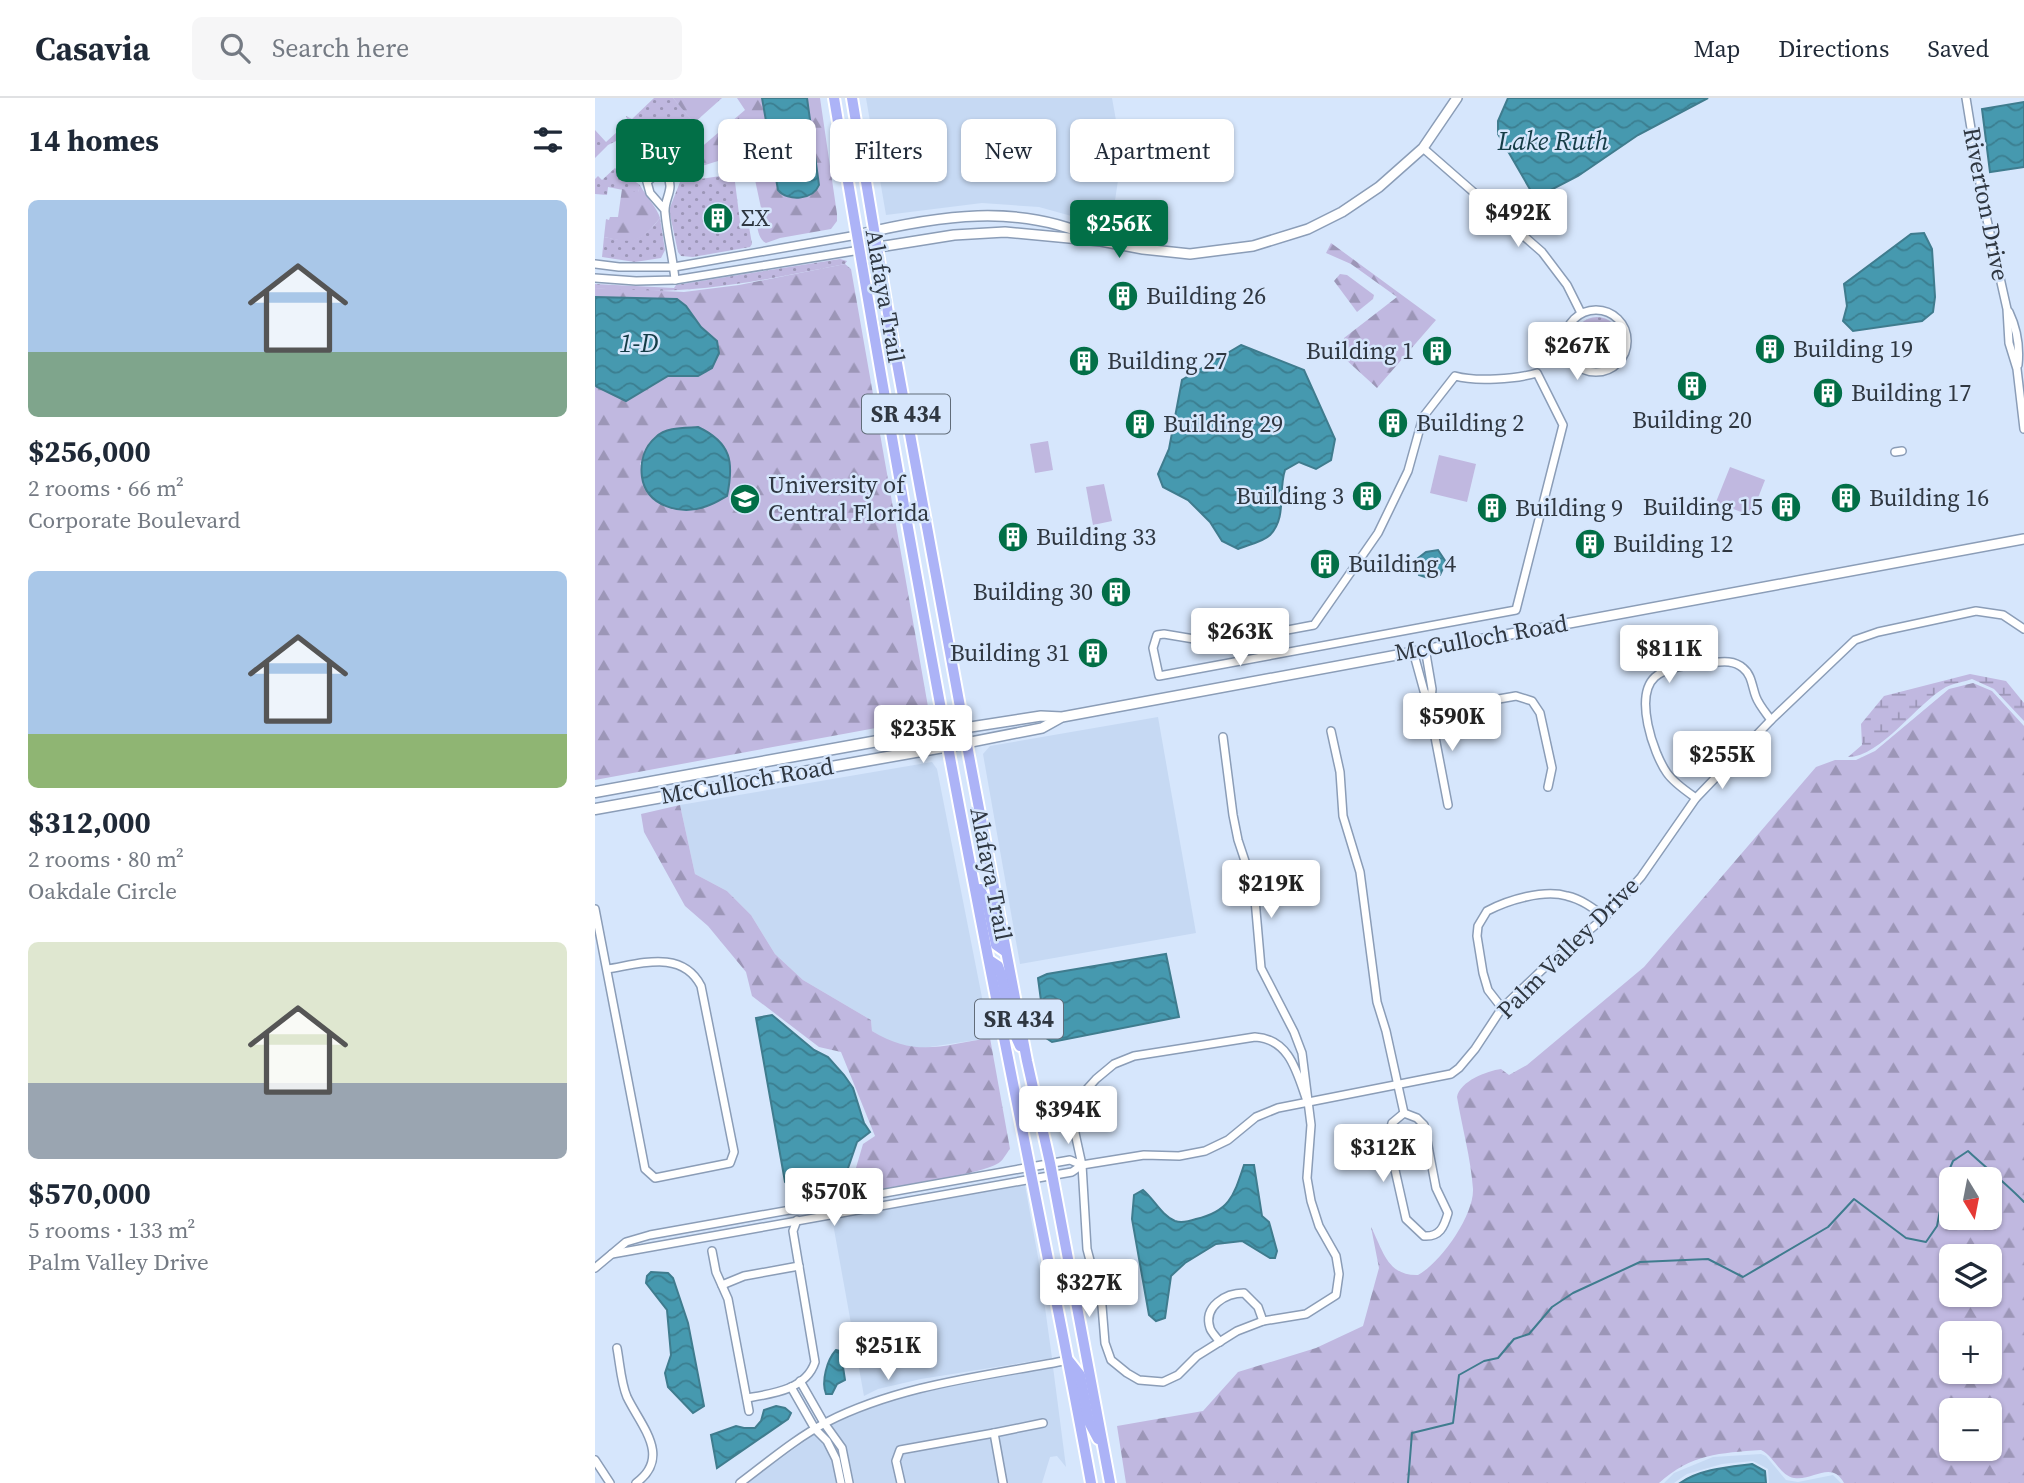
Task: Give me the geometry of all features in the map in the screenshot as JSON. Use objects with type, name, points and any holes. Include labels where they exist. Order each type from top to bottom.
[{"type":"main road","name":"Alafaya Trail","points":[[834,98],[948,745],[1091,1483]]},
{"type":"main road","name":"Alafaya Trail","points":[[852,98],[966,743],[1027,1061],[1052,1175],[1109,1483]]},
{"type":"main road","points":[[897,459],[908,475],[920,485]]},
{"type":"main road","name":"McCulloch Road","points":[[595,792],[964,729]]},
{"type":"main road","name":"McCulloch Road","points":[[595,809],[966,743]]},
{"type":"main road","points":[[972,870],[988,907],[996,945],[1006,952]]},
{"type":"main road","points":[[989,960],[997,966],[1001,974],[1011,1026],[1027,1061]]},
{"type":"main road","points":[[1069,1360],[1080,1376],[1089,1422],[1104,1451]]},
{"type":"street","points":[[595,278],[675,280],[954,235],[1005,232],[1101,241],[1190,254],[1253,246],[1308,229],[1342,212],[1379,187],[1423,148],[1458,98]]},
{"type":"street","name":"Riverton Drive","points":[[1966,98],[1983,202],[2007,309],[2015,325],[2018,341],[2017,369],[2024,429]]},
{"type":"street","points":[[1423,148],[1542,252],[1567,285],[1581,313]]},
{"type":"street","points":[[664,209],[648,188],[647,182],[657,173],[662,173],[670,180],[671,187],[664,209],[675,280]]},
{"type":"street","points":[[595,264],[674,267],[958,216],[1003,216],[1039,220],[1079,230],[1101,241]]},
{"type":"street","points":[[1601,310],[1620,320],[1627,340],[1626,351],[1621,361],[1613,368],[1590,372],[1580,368],[1567,354],[1564,340],[1566,330],[1572,320],[1581,313],[1601,310]]},
{"type":"street","points":[[1537,373],[1542,381],[1563,425],[1516,610],[1159,676],[1153,648],[1157,635],[1219,643],[1314,625],[1378,533],[1408,471],[1423,417],[1455,376],[1465,379],[1525,377],[1537,373]]},
{"type":"street","name":"McCulloch Road","points":[[966,743],[1042,728],[1062,718],[1425,648],[2024,539]]},
{"type":"street","name":"Palm Valley Drive","points":[[595,1268],[626,1242],[691,1227],[1031,1174],[1072,1172],[1082,1165],[1145,1155],[1179,1156],[1205,1151],[1228,1140],[1267,1111],[1440,1077],[1459,1068],[1502,1008],[1605,917],[1641,877],[1696,798],[1846,647],[1864,636],[1976,611],[2003,615],[2024,629]]},
{"type":"street","points":[[1425,648],[1430,676],[1431,707],[1448,805]]},
{"type":"street","points":[[1413,651],[1431,707]]},
{"type":"street","points":[[1696,798],[1672,779],[1656,753],[1645,700],[1652,679],[1658,674],[1681,667],[1722,661],[1736,663],[1746,670],[1757,699],[1771,720]]},
{"type":"street","points":[[1420,678],[1430,676]]},
{"type":"street","points":[[1431,707],[1516,696],[1532,701],[1540,713],[1552,768],[1548,787]]},
{"type":"street","name":"McCulloch Road","points":[[964,729],[1041,716],[1062,718]]},
{"type":"street","points":[[1331,732],[1340,772],[1343,816],[1360,872],[1377,1002],[1404,1113]]},
{"type":"street","points":[[1223,737],[1233,815],[1254,888],[1261,968],[1302,1053],[1307,1101],[1311,1140],[1307,1178],[1319,1226],[1336,1256],[1339,1273],[1336,1294],[1306,1314],[1263,1321],[1237,1331],[1197,1356],[1178,1375],[1163,1382],[1139,1380],[1127,1373],[1111,1360],[1105,1343],[1102,1306],[1087,1249],[1082,1165],[1075,1133],[1077,1108],[1087,1089],[1114,1064],[1134,1056],[1226,1040],[1266,1038],[1288,1053],[1307,1101]]},
{"type":"street","points":[[726,768],[729,785]]},
{"type":"street","points":[[1502,1008],[1488,990],[1477,936],[1478,926],[1487,911],[1516,900],[1555,894],[1589,905],[1605,917]]},
{"type":"street","points":[[595,909],[645,1169],[655,1178],[721,1167],[730,1163],[734,1152],[697,977],[686,968],[670,962],[656,961],[607,969]]},
{"type":"street","points":[[1404,1113],[1417,1118],[1424,1125],[1436,1188],[1448,1213],[1444,1227],[1431,1237],[1424,1236],[1406,1219],[1401,1199],[1389,1136],[1392,1123],[1404,1113]]},
{"type":"street","name":"Palm Valley Drive","points":[[612,1254],[1031,1174],[1049,1163],[1070,1160],[1082,1165]]},
{"type":"street","points":[[747,1398],[791,1387],[813,1370],[815,1362],[793,1231],[797,1220]]},
{"type":"street","points":[[691,1227],[693,1238]]},
{"type":"street","points":[[712,1251],[716,1272],[729,1298],[749,1411]]},
{"type":"street","points":[[722,1285],[744,1276],[799,1266]]},
{"type":"street","points":[[1220,1342],[1210,1328],[1210,1313],[1216,1303],[1232,1293],[1244,1293],[1258,1307],[1263,1321]]},
{"type":"street","points":[[617,1349],[625,1391],[646,1429],[654,1456],[646,1475],[636,1483]]},
{"type":"street","points":[[740,1483],[824,1423],[881,1398],[1069,1360]]},
{"type":"street","points":[[800,1381],[842,1448],[849,1483]]},
{"type":"street","points":[[791,1387],[815,1429],[827,1440],[836,1459],[841,1483]]},
{"type":"street","points":[[804,1409],[813,1404]]},
{"type":"street","points":[[901,1483],[897,1461],[900,1450],[1043,1423]]},
{"type":"street","points":[[994,1433],[1003,1483]]},
{"type":"street","points":[[595,1460],[610,1483]]},
{"type":"shaded area","points":[[866,98],[1112,98],[1116,119],[1070,119],[1070,182],[1118,182],[1111,227],[1039,207],[982,203],[886,215],[880,182],[947,182],[947,119],[870,119]]},
{"type":"shaded area","points":[[1158,717],[1196,933],[1020,964],[983,754],[990,746]]},
{"type":"shaded area","points":[[932,762],[937,769],[990,1038],[916,1049],[891,1043],[872,1031],[871,1020],[803,980],[775,954],[751,915],[727,891],[695,874],[680,805]]},
{"type":"shaded area","points":[[1025,1185],[1052,1358],[921,1379],[878,1389],[864,1396],[832,1218]]},
{"type":"shaded area","points":[[1053,1367],[1066,1467],[1057,1456],[1050,1457],[1042,1483],[853,1483],[846,1448],[831,1425],[882,1402],[904,1396]]},
{"type":"shaded area","points":[[815,1434],[824,1443],[832,1460],[837,1483],[746,1483]]},
{"type":"shaded area","points":[[1766,1456],[1786,1480],[1798,1482],[1833,1475],[1841,1483],[1769,1483],[1768,1469],[1753,1461],[1722,1464],[1687,1474],[1674,1483],[1664,1483],[1674,1473],[1713,1457]]},
{"type":"green space","points":[[654,98],[673,98],[691,119],[671,119],[632,119]]},
{"type":"green space","points":[[673,98],[722,98],[698,119],[691,119]]},
{"type":"green space","points":[[737,98],[820,98],[830,182],[832,182],[837,214],[837,221],[831,229],[766,243],[762,239],[757,221],[763,217],[755,182],[816,182],[816,119],[734,119],[745,110]]},
{"type":"green space","points":[[595,130],[606,142],[616,133],[616,141],[595,158]]},
{"type":"green space","points":[[718,133],[718,161],[704,165],[704,145]]},
{"type":"green space","points":[[615,168],[616,182],[636,182],[640,185],[638,193],[608,187],[607,195],[595,194],[595,179],[598,176],[602,180]]},
{"type":"green space","points":[[718,176],[718,182],[735,182],[740,222],[748,221],[752,244],[750,247],[693,257],[681,256],[678,252],[669,210],[680,182],[704,182],[704,178]]},
{"type":"green space","points":[[640,185],[660,218],[636,240],[604,237],[606,219],[618,217],[622,189],[638,192]]},
{"type":"green space","points":[[660,218],[665,250],[661,258],[635,262],[602,257],[604,237],[636,239]]},
{"type":"green space","points":[[1331,243],[1436,320],[1377,388],[1343,357],[1344,338],[1397,297],[1351,264],[1326,253]]},
{"type":"green space","points":[[840,259],[847,261],[845,264],[721,286],[660,291],[595,288],[595,284],[674,288],[676,285]]},
{"type":"green space","name":"University of Central Florida","points":[[845,264],[851,269],[930,718],[595,780],[595,385],[626,401],[668,376],[698,376],[712,368],[719,353],[717,341],[701,327],[686,306],[595,297],[595,288],[684,292],[739,285]],"holes":[[[657,435],[707,507],[678,509],[640,464]]]},
{"type":"green space","points":[[1340,274],[1347,275],[1374,295],[1373,299],[1357,312],[1334,281]]},
{"type":"green space","points":[[1597,317],[1613,324],[1620,340],[1613,356],[1597,363],[1581,356],[1574,340],[1581,324]]},
{"type":"green space","points":[[1048,441],[1053,470],[1035,473],[1030,444]]},
{"type":"green space","points":[[1439,455],[1476,464],[1467,502],[1430,493]]},
{"type":"green space","points":[[1730,467],[1765,480],[1751,516],[1716,502]]},
{"type":"green space","points":[[1104,484],[1112,521],[1093,525],[1086,487]]},
{"type":"green space","points":[[1970,674],[2006,681],[2024,703],[2024,721],[1994,689],[1972,679],[1946,687],[1886,739],[1860,755],[1848,757],[1862,745],[1861,724],[1884,696]]},
{"type":"green space","points":[[1973,683],[1992,691],[2024,726],[2024,1483],[1844,1483],[1839,1476],[1828,1472],[1794,1478],[1785,1474],[1761,1450],[1707,1457],[1683,1466],[1659,1483],[1126,1483],[1117,1426],[1203,1411],[1238,1372],[1316,1348],[1363,1326],[1379,1268],[1371,1227],[1387,1260],[1399,1271],[1418,1275],[1427,1269],[1454,1238],[1472,1200],[1470,1166],[1457,1097],[1463,1086],[1489,1072],[1501,1069],[1509,1075],[1527,1065],[1644,967],[1816,767],[1835,760],[1856,760],[1875,751],[1949,689]]},
{"type":"green space","points":[[680,805],[695,874],[727,891],[751,915],[775,954],[803,980],[871,1020],[872,1031],[902,1044],[930,1047],[990,1038],[1010,1149],[1001,1161],[965,1174],[905,1185],[844,1192],[807,1190],[853,1178],[863,1144],[875,1136],[841,1052],[819,1047],[752,996],[746,972],[708,926],[685,906],[644,832],[641,814]]},
{"type":"water","points":[[762,98],[807,98],[810,119],[766,119]]},
{"type":"water","name":"Lake Ruth","points":[[1508,98],[1708,98],[1638,135],[1578,176],[1547,192],[1531,191],[1498,134],[1498,121]]},
{"type":"water","points":[[2024,102],[2024,167],[1990,172],[1982,109]]},
{"type":"water","points":[[816,163],[819,185],[811,194],[794,198],[778,190],[777,182],[816,182]]},
{"type":"water","points":[[1924,233],[1932,249],[1935,297],[1933,312],[1922,321],[1853,331],[1843,321],[1847,306],[1844,284],[1911,234]]},
{"type":"water","name":"1-D","points":[[595,297],[677,299],[717,341],[719,353],[712,368],[698,376],[668,376],[626,401],[597,387]]},
{"type":"water","points":[[1241,345],[1304,370],[1335,439],[1331,460],[1316,469],[1299,462],[1285,470],[1279,521],[1275,528],[1263,540],[1238,549],[1222,541],[1210,522],[1188,500],[1163,487],[1158,474],[1169,449],[1182,380]]},
{"type":"water","points":[[698,427],[718,440],[728,455],[730,474],[727,496],[712,504],[686,510],[657,502],[645,487],[642,477],[642,460],[648,445],[665,431]]},
{"type":"water","points":[[1438,550],[1446,562],[1440,575],[1428,578],[1419,575],[1417,559],[1426,552]]},
{"type":"water","points":[[1166,954],[1179,1017],[1052,1042],[1046,1038],[1038,978],[1047,974]]},
{"type":"water","points":[[772,1015],[814,1050],[828,1057],[853,1088],[864,1123],[870,1132],[857,1142],[845,1177],[792,1187],[785,1182],[756,1018]]},
{"type":"water","points":[[1244,1165],[1254,1165],[1262,1216],[1269,1222],[1277,1251],[1275,1258],[1270,1258],[1242,1241],[1216,1244],[1185,1263],[1171,1276],[1165,1318],[1156,1321],[1149,1315],[1132,1219],[1134,1195],[1143,1190],[1175,1221],[1194,1220],[1216,1211],[1229,1200]]},
{"type":"water","points":[[651,1272],[668,1273],[673,1278],[688,1323],[704,1406],[693,1413],[668,1387],[665,1373],[671,1355],[667,1310],[646,1283]]},
{"type":"water","points":[[836,1350],[841,1354],[845,1380],[837,1384],[832,1394],[826,1394],[826,1371]]},
{"type":"water","points":[[776,1406],[791,1413],[788,1419],[717,1468],[711,1435],[736,1426],[755,1428],[761,1421],[764,1410]]},
{"type":"water","points":[[1752,1464],[1765,1471],[1766,1483],[1680,1483],[1705,1472]]},
{"type":"waterway","points":[[1408,1483],[1412,1433],[1453,1423],[1459,1375],[1484,1361],[1498,1358],[1514,1339],[1529,1334],[1552,1307],[1573,1293],[1640,1262],[1708,1259],[1743,1277],[1828,1227],[1854,1199],[1906,1238],[1926,1242],[1937,1226],[1947,1175],[1953,1161],[1968,1151],[2024,1202]]},
{"type":"place","name":"ΣΧ","points":[[718,218]]},
{"type":"place","name":"Building 26","points":[[1123,296]]},
{"type":"place","name":"Building 19","points":[[1770,349]]},
{"type":"place","name":"Building 1","points":[[1437,351]]},
{"type":"place","name":"Building 27","points":[[1084,361]]},
{"type":"place","name":"Building 20","points":[[1692,386]]},
{"type":"place","name":"Building 17","points":[[1828,393]]},
{"type":"place","name":"Building 2","points":[[1393,423]]},
{"type":"place","name":"Building 29","points":[[1140,424]]},
{"type":"place","name":"Building 3","points":[[1367,496]]},
{"type":"place","name":"Building 16","points":[[1846,498]]},
{"type":"place","name":"University of Central Florida","points":[[745,499]]},
{"type":"place","name":"Building 15","points":[[1786,507]]},
{"type":"place","name":"Building 9","points":[[1492,508]]},
{"type":"place","name":"Building 33","points":[[1013,537]]},
{"type":"place","name":"Building 12","points":[[1590,544]]},
{"type":"place","name":"Building 4","points":[[1325,564]]},
{"type":"place","name":"Building 30","points":[[1116,592]]},
{"type":"place","name":"Building 31","points":[[1093,653]]}]
